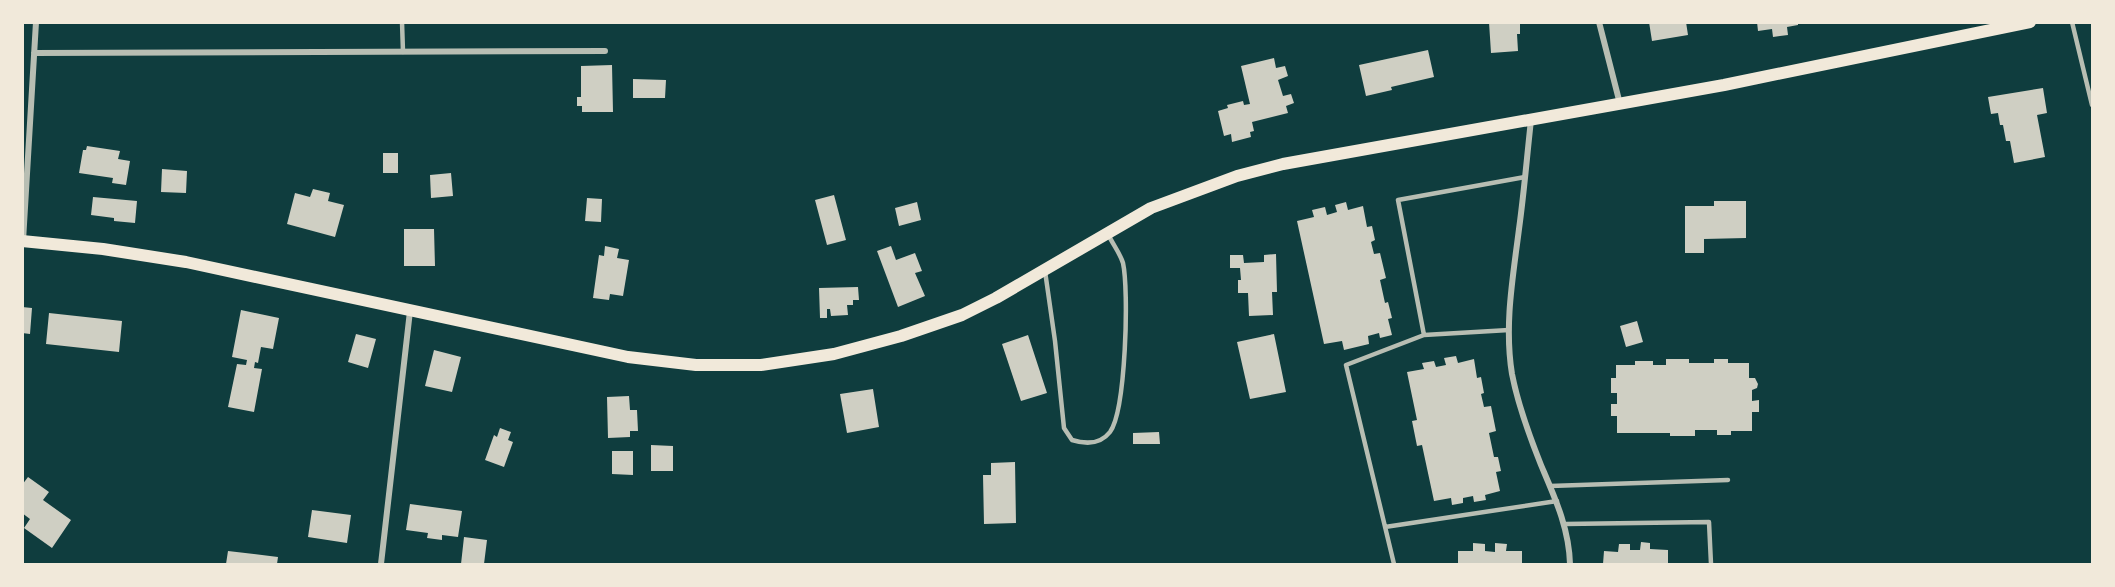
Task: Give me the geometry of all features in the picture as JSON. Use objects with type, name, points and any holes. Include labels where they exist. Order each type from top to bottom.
[{"type":"main road","points":[[23,241],[164,258],[628,357],[696,364],[761,364],[834,354],[932,327],[996,298],[1151,208],[1237,176],[1283,164],[1786,73],[2030,22]]},
{"type":"street","points":[[23,241],[36,22]]},
{"type":"street","points":[[1599,22],[1620,104]]},
{"type":"street","points":[[34,53],[605,51]]},
{"type":"street","points":[[1531,120],[1512,281],[1509,330],[1512,373],[1533,445],[1565,524],[1570,564]]},
{"type":"street","points":[[381,564],[410,311]]},
{"type":"lane","points":[[402,22],[403,52]]},
{"type":"lane","points":[[2072,22],[2092,105]]},
{"type":"lane","points":[[1424,335],[1398,200],[1525,177]]},
{"type":"lane","points":[[1044,270],[1055,341],[1064,428],[1072,440],[1085,444],[1099,441],[1110,432],[1117,412],[1125,336],[1123,261],[1108,234]]},
{"type":"lane","points":[[1394,564],[1346,365],[1424,335],[1509,330]]},
{"type":"lane","points":[[1550,486],[1728,480]]},
{"type":"lane","points":[[1385,527],[1557,501]]},
{"type":"lane","points":[[1565,524],[1709,522],[1711,564]]},
{"type":"building","points":[[1489,22],[1520,22],[1520,34],[1517,34],[1518,51],[1491,53]]},
{"type":"building","points":[[1649,22],[1686,22],[1688,35],[1652,41]]},
{"type":"building","points":[[1757,22],[1798,22],[1798,25],[1787,27],[1788,35],[1773,37],[1772,29],[1758,31]]},
{"type":"building","points":[[1428,50],[1434,77],[1391,87],[1392,90],[1366,96],[1359,65]]},
{"type":"building","points":[[1274,58],[1276,68],[1285,66],[1288,76],[1278,80],[1283,96],[1291,94],[1294,103],[1286,106],[1288,113],[1252,122],[1254,131],[1250,132],[1251,137],[1232,142],[1231,134],[1224,136],[1218,111],[1228,108],[1227,105],[1243,101],[1244,105],[1250,104],[1241,66]]},
{"type":"building","points":[[612,65],[613,112],[582,112],[582,106],[577,106],[577,97],[581,97],[581,66]]},
{"type":"building","points":[[633,79],[666,80],[665,98],[633,98]]},
{"type":"building","points":[[2043,88],[2047,113],[2037,115],[2045,157],[2014,163],[2010,141],[2006,141],[1998,113],[1991,114],[1988,97]]},
{"type":"building","points":[[87,146],[120,151],[118,159],[130,161],[126,185],[112,183],[113,178],[79,173],[83,150],[86,150]]},
{"type":"building","points":[[383,153],[398,153],[398,173],[383,173]]},
{"type":"building","points":[[162,169],[187,171],[186,193],[161,192]]},
{"type":"building","points":[[451,173],[453,196],[431,198],[430,175]]},
{"type":"building","points":[[313,189],[330,193],[328,201],[344,205],[335,237],[287,224],[295,193],[310,197]]},
{"type":"building","points":[[834,195],[846,240],[827,245],[815,200]]},
{"type":"building","points":[[93,197],[137,201],[135,223],[91,215]]},
{"type":"building","points":[[587,198],[602,199],[601,222],[585,221]]},
{"type":"building","points":[[1714,201],[1746,201],[1746,238],[1704,239],[1704,253],[1685,253],[1685,206],[1714,206]]},
{"type":"building","points":[[917,202],[921,220],[899,226],[895,208]]},
{"type":"building","points":[[1346,202],[1348,210],[1363,206],[1367,227],[1372,226],[1375,240],[1371,242],[1374,254],[1380,253],[1386,278],[1380,280],[1385,303],[1388,302],[1392,318],[1388,319],[1392,335],[1380,338],[1379,333],[1368,336],[1369,344],[1344,350],[1342,341],[1324,344],[1297,221],[1314,217],[1312,210],[1325,207],[1327,215],[1337,212],[1335,205]]},
{"type":"building","points":[[404,229],[434,229],[435,266],[404,266]]},
{"type":"building","points":[[605,246],[619,249],[617,258],[629,260],[623,296],[610,294],[609,300],[593,298],[599,255],[604,256]]},
{"type":"building","points":[[891,246],[896,260],[915,253],[922,271],[915,273],[925,296],[898,307],[877,251]]},
{"type":"building","points":[[1276,254],[1277,292],[1272,292],[1273,315],[1249,316],[1248,293],[1238,293],[1238,280],[1241,280],[1240,268],[1230,268],[1230,255],[1243,255],[1244,263],[1264,262],[1264,255]]},
{"type":"building","points":[[858,287],[859,300],[853,300],[853,305],[847,305],[848,315],[831,316],[830,309],[827,309],[827,318],[820,318],[819,288]]},
{"type":"building","points":[[22,307],[32,308],[30,334],[22,333]]},
{"type":"building","points":[[241,310],[279,318],[273,349],[261,347],[258,363],[255,362],[254,368],[262,369],[254,412],[228,407],[237,364],[246,365],[247,360],[232,357]]},
{"type":"building","points":[[49,313],[122,321],[119,352],[46,344]]},
{"type":"building","points":[[1637,321],[1643,342],[1626,347],[1620,326]]},
{"type":"building","points":[[356,334],[376,339],[368,368],[348,362]]},
{"type":"building","points":[[1274,334],[1286,392],[1250,399],[1237,342]]},
{"type":"building","points":[[1028,335],[1047,393],[1021,401],[1002,344]]},
{"type":"building","points":[[434,350],[461,357],[452,392],[425,386]]},
{"type":"building","points":[[1456,356],[1458,363],[1474,359],[1477,378],[1481,377],[1484,407],[1491,406],[1496,431],[1489,433],[1494,457],[1498,457],[1501,471],[1496,472],[1500,491],[1485,495],[1486,500],[1474,502],[1473,496],[1463,498],[1463,503],[1452,505],[1451,498],[1434,501],[1422,445],[1417,446],[1412,421],[1417,420],[1407,372],[1424,369],[1422,363],[1434,361],[1436,367],[1446,365],[1444,358]]},
{"type":"building","points":[[1666,359],[1689,359],[1689,363],[1714,363],[1714,359],[1728,359],[1728,363],[1749,363],[1749,378],[1755,378],[1758,384],[1757,388],[1752,390],[1752,401],[1759,400],[1759,412],[1752,412],[1752,431],[1731,431],[1731,435],[1717,435],[1717,430],[1695,430],[1695,436],[1670,436],[1670,433],[1617,433],[1617,416],[1611,416],[1611,404],[1617,404],[1617,393],[1611,393],[1611,378],[1616,378],[1616,365],[1635,365],[1635,361],[1653,361],[1653,365],[1666,365]]},
{"type":"building","points":[[873,389],[879,427],[847,433],[840,394]]},
{"type":"building","points":[[629,396],[630,410],[637,410],[638,431],[630,431],[630,437],[608,438],[607,397]]},
{"type":"building","points":[[500,428],[511,432],[508,440],[513,442],[504,467],[485,460],[494,435],[497,437]]},
{"type":"building","points":[[1159,432],[1160,444],[1133,444],[1133,433]]},
{"type":"building","points":[[651,445],[673,446],[673,471],[651,471]]},
{"type":"building","points":[[612,451],[633,451],[633,475],[612,474]]},
{"type":"building","points":[[1015,462],[1016,523],[984,524],[983,475],[991,475],[991,463]]},
{"type":"building","points":[[28,477],[49,492],[43,500],[71,520],[52,548],[24,528],[30,519],[22,513],[22,485]]},
{"type":"building","points":[[410,504],[462,511],[458,537],[442,535],[442,540],[427,538],[428,533],[406,530]]},
{"type":"building","points":[[312,510],[351,515],[347,543],[308,537]]},
{"type":"building","points":[[464,537],[487,540],[484,564],[461,564]]},
{"type":"building","points":[[1641,542],[1650,543],[1650,549],[1668,550],[1668,564],[1603,564],[1604,551],[1618,552],[1619,544],[1630,544],[1630,550],[1640,550]]},
{"type":"building","points":[[1473,543],[1485,544],[1485,551],[1495,552],[1495,543],[1507,544],[1506,551],[1522,551],[1522,564],[1458,564],[1458,551],[1473,551]]},
{"type":"building","points":[[228,551],[278,557],[277,564],[226,564]]}]
